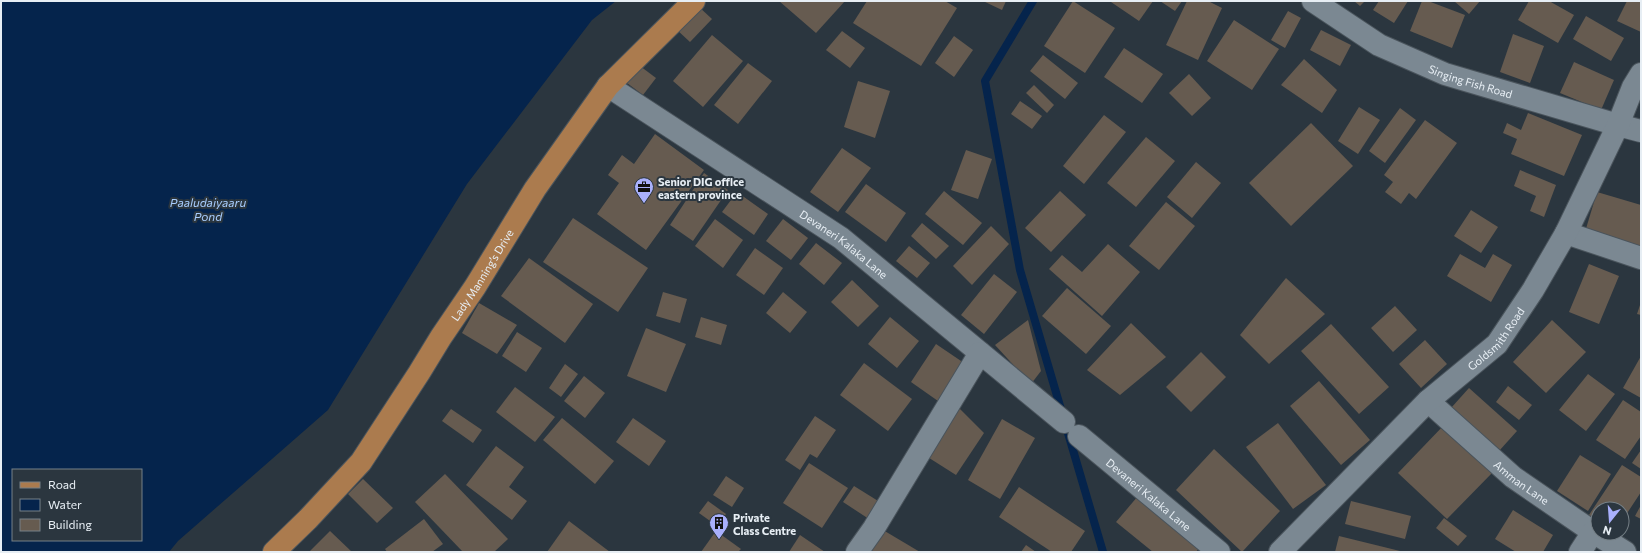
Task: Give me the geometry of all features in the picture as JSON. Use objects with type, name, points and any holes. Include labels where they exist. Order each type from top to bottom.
[{"type":"main road","name":"Lady Manning’s Drive","points":[[274,552],[361,462],[419,374],[441,336],[536,189],[608,86],[694,1]]},
{"type":"street","name":"Singing Fish Road","points":[[1313,1],[1379,45],[1445,74],[1641,131]]},
{"type":"street","name":"Goldsmith Road","points":[[1280,552],[1428,401],[1497,344],[1533,290],[1566,233],[1618,125],[1633,87],[1641,74]]},
{"type":"street","name":"Devaneri Kalaka Lane","points":[[608,86],[841,238],[1219,552]]},
{"type":"street","points":[[1566,233],[1641,258]]},
{"type":"street","points":[[857,552],[874,528],[980,353]]},
{"type":"street","name":"Amman Lane","points":[[1428,401],[1513,477],[1590,530]]},
{"type":"street","points":[[1580,552],[1590,537]]},
{"type":"street","name":"Amman Lane","points":[[1607,541],[1624,552]]},
{"type":"water","name":"Paaludaiyaaru Pond","points":[[1,1],[616,1],[592,20],[467,184],[328,410],[178,541],[169,552],[1,552]]},
{"type":"building","points":[[779,1],[845,1],[816,33]]},
{"type":"building","points":[[867,1],[945,1],[957,8],[921,66],[853,23]]},
{"type":"building","points":[[983,1],[1006,1],[1002,10]]},
{"type":"building","points":[[1073,1],[1115,28],[1085,73],[1044,46]]},
{"type":"building","points":[[1153,1],[1139,21],[1111,2]]},
{"type":"building","points":[[1160,1],[1182,1],[1175,11]]},
{"type":"building","points":[[1187,1],[1208,1],[1222,8],[1198,60],[1166,45]]},
{"type":"building","points":[[1354,1],[1365,1],[1360,6]]},
{"type":"building","points":[[1379,1],[1408,1],[1394,23],[1373,10]]},
{"type":"building","points":[[1422,1],[1428,1],[1465,15],[1452,48],[1410,31]]},
{"type":"building","points":[[1454,1],[1480,1],[1469,14]]},
{"type":"building","points":[[1529,1],[1549,1],[1574,15],[1558,43],[1518,20]]},
{"type":"building","points":[[1627,1],[1641,1],[1641,32],[1617,21]]},
{"type":"building","points":[[698,6],[712,19],[690,42],[676,29]]},
{"type":"building","points":[[1288,11],[1301,18],[1285,48],[1271,40]]},
{"type":"building","points":[[1586,16],[1624,38],[1611,61],[1573,39]]},
{"type":"building","points":[[1234,20],[1279,49],[1252,90],[1207,61]]},
{"type":"building","points":[[1321,30],[1351,45],[1340,66],[1310,50]]},
{"type":"building","points":[[842,31],[865,48],[850,68],[826,50]]},
{"type":"building","points":[[1513,34],[1544,46],[1530,83],[1500,72]]},
{"type":"building","points":[[712,35],[743,61],[703,107],[673,81]]},
{"type":"building","points":[[954,36],[973,50],[954,77],[935,63]]},
{"type":"building","points":[[1124,48],[1163,74],[1142,103],[1104,77]]},
{"type":"building","points":[[1043,55],[1078,83],[1065,99],[1030,71]]},
{"type":"building","points":[[1304,59],[1337,90],[1322,113],[1281,85]]},
{"type":"building","points":[[1574,62],[1614,80],[1601,110],[1560,93]]},
{"type":"building","points":[[748,63],[772,81],[738,124],[714,105]]},
{"type":"building","points":[[640,66],[656,78],[643,95],[627,83]]},
{"type":"building","points":[[1189,74],[1211,98],[1192,116],[1169,93]]},
{"type":"building","points":[[858,81],[890,91],[875,138],[844,127]]},
{"type":"building","points":[[1034,85],[1054,105],[1047,113],[1026,93]]},
{"type":"building","points":[[1020,101],[1042,116],[1032,129],[1011,114]]},
{"type":"building","points":[[1359,107],[1380,120],[1358,154],[1338,141]]},
{"type":"building","points":[[1400,108],[1416,120],[1385,163],[1369,151]]},
{"type":"building","points":[[1528,113],[1582,135],[1564,176],[1511,154],[1517,139],[1503,133],[1507,123],[1521,130]]},
{"type":"building","points":[[1104,115],[1126,132],[1084,184],[1063,166]]},
{"type":"building","points":[[1425,120],[1457,143],[1416,199],[1409,193],[1401,204],[1385,192],[1393,182],[1384,175]]},
{"type":"building","points":[[1311,123],[1353,166],[1291,226],[1249,183]]},
{"type":"building","points":[[655,134],[704,170],[646,250],[597,214],[619,183],[608,175],[622,155],[634,164]]},
{"type":"building","points":[[1146,137],[1175,161],[1136,207],[1107,183]]},
{"type":"building","points":[[842,148],[871,168],[838,212],[810,192]]},
{"type":"building","points":[[966,150],[992,159],[978,199],[951,190]]},
{"type":"building","points":[[1196,162],[1221,183],[1192,218],[1167,197]]},
{"type":"building","points":[[1520,170],[1556,185],[1544,217],[1530,211],[1536,196],[1514,186]]},
{"type":"building","points":[[704,173],[728,190],[693,241],[670,225]]},
{"type":"building","points":[[866,184],[906,213],[886,242],[845,212]]},
{"type":"building","points":[[944,191],[982,223],[963,245],[925,214]]},
{"type":"building","points":[[1060,191],[1086,215],[1051,252],[1025,228]]},
{"type":"building","points":[[737,192],[768,214],[754,235],[722,212]]},
{"type":"building","points":[[1597,192],[1641,205],[1641,250],[1585,232]]},
{"type":"building","points":[[1166,202],[1195,226],[1159,270],[1129,246]]},
{"type":"building","points":[[1471,210],[1498,227],[1481,253],[1454,236]]},
{"type":"building","points":[[573,218],[648,268],[618,312],[543,262]]},
{"type":"building","points":[[715,219],[743,240],[723,268],[695,246]]},
{"type":"building","points":[[783,219],[808,238],[791,260],[766,241]]},
{"type":"building","points":[[922,223],[949,246],[936,259],[911,236]]},
{"type":"building","points":[[991,226],[1009,244],[972,285],[953,266]]},
{"type":"building","points":[[816,243],[842,263],[824,285],[799,264]]},
{"type":"building","points":[[1108,244],[1140,272],[1102,316],[1049,269],[1062,255],[1082,272]]},
{"type":"building","points":[[909,246],[930,263],[917,278],[896,261]]},
{"type":"building","points":[[755,248],[783,268],[764,295],[736,275]]},
{"type":"building","points":[[1460,254],[1485,268],[1493,254],[1512,265],[1491,302],[1447,276]]},
{"type":"building","points":[[529,258],[593,304],[565,343],[501,296]]},
{"type":"building","points":[[1589,264],[1619,276],[1599,324],[1569,312]]},
{"type":"building","points":[[994,274],[1017,292],[984,334],[961,315]]},
{"type":"building","points":[[1286,278],[1325,314],[1269,364],[1240,335]]},
{"type":"building","points":[[852,280],[879,306],[858,327],[831,302]]},
{"type":"building","points":[[1067,288],[1111,326],[1086,354],[1042,316]]},
{"type":"building","points":[[663,292],[687,299],[680,323],[656,316]]},
{"type":"building","points":[[783,292],[807,312],[790,333],[766,313]]},
{"type":"building","points":[[1641,302],[1641,315],[1637,314]]},
{"type":"building","points":[[479,303],[517,325],[497,354],[462,333]]},
{"type":"building","points":[[1395,306],[1417,330],[1393,352],[1371,328]]},
{"type":"building","points":[[701,317],[727,325],[721,345],[695,337]]},
{"type":"building","points":[[890,317],[919,341],[897,368],[868,344]]},
{"type":"building","points":[[1028,320],[1041,371],[1031,384],[995,345]]},
{"type":"building","points":[[1552,320],[1586,352],[1546,393],[1513,362]]},
{"type":"building","points":[[1131,323],[1166,357],[1120,395],[1087,370]]},
{"type":"building","points":[[1331,324],[1389,387],[1359,414],[1301,351]]},
{"type":"building","points":[[646,328],[686,344],[666,392],[627,376]]},
{"type":"building","points":[[517,332],[542,348],[526,372],[502,356]]},
{"type":"building","points":[[1425,340],[1447,364],[1421,388],[1399,364]]},
{"type":"building","points":[[936,344],[964,363],[938,401],[911,382]]},
{"type":"building","points":[[1201,352],[1226,377],[1191,412],[1166,387]]},
{"type":"building","points":[[1641,356],[1641,398],[1623,388]]},
{"type":"building","points":[[864,363],[912,399],[888,431],[840,395]]},
{"type":"building","points":[[565,364],[578,374],[561,397],[549,388]]},
{"type":"building","points":[[1588,374],[1615,394],[1586,431],[1559,410]]},
{"type":"building","points":[[584,376],[605,393],[585,418],[564,401]]},
{"type":"building","points":[[1319,381],[1370,440],[1341,465],[1290,406]]},
{"type":"building","points":[[1508,386],[1532,405],[1519,420],[1496,402]]},
{"type":"building","points":[[515,387],[555,417],[535,442],[496,412]]},
{"type":"building","points":[[1469,388],[1517,431],[1499,451],[1451,408]]},
{"type":"building","points":[[1623,400],[1641,412],[1641,436],[1625,459],[1596,440]]},
{"type":"building","points":[[958,407],[984,433],[956,475],[926,456]]},
{"type":"building","points":[[451,409],[482,430],[473,443],[442,421]]},
{"type":"building","points":[[815,416],[836,430],[817,458],[810,454],[800,470],[785,460]]},
{"type":"building","points":[[562,418],[614,461],[595,484],[543,440]]},
{"type":"building","points":[[633,418],[666,441],[649,466],[616,442]]},
{"type":"building","points":[[1002,419],[1035,438],[1000,499],[968,480]]},
{"type":"building","points":[[1278,423],[1326,485],[1293,509],[1246,447]]},
{"type":"building","points":[[1445,424],[1494,471],[1447,519],[1398,473]]},
{"type":"building","points":[[496,446],[524,467],[509,487],[527,501],[512,520],[466,485]]},
{"type":"building","points":[[1214,449],[1280,511],[1242,552],[1176,490]]},
{"type":"building","points":[[1641,450],[1641,469],[1632,463]]},
{"type":"building","points":[[1580,455],[1611,474],[1594,501],[1590,501],[1590,508],[1588,511],[1557,491]]},
{"type":"building","points":[[809,463],[848,488],[822,528],[783,503]]},
{"type":"building","points":[[1622,465],[1641,477],[1641,492],[1630,509],[1630,501],[1598,501]]},
{"type":"building","points":[[445,474],[508,539],[494,552],[463,552],[415,502]]},
{"type":"building","points":[[726,476],[744,488],[732,507],[713,495]]},
{"type":"building","points":[[363,479],[393,508],[377,523],[348,494]]},
{"type":"building","points":[[854,486],[883,504],[872,521],[843,502]]},
{"type":"building","points":[[1019,487],[1085,531],[1071,552],[1052,552],[999,517]]},
{"type":"building","points":[[1138,496],[1200,547],[1196,552],[1153,552],[1116,522]]},
{"type":"building","points":[[708,501],[726,514],[717,526],[699,513]]},
{"type":"building","points":[[1351,501],[1411,516],[1405,539],[1345,524]]},
{"type":"building","points":[[1641,505],[1641,519],[1635,516]]},
{"type":"building","points":[[1513,510],[1553,535],[1543,552],[1516,552],[1495,539]]},
{"type":"building","points":[[1444,518],[1467,536],[1458,546],[1436,528]]},
{"type":"building","points":[[424,519],[443,544],[432,552],[387,552],[385,549]]},
{"type":"building","points":[[569,521],[610,552],[547,552]]},
{"type":"building","points":[[883,530],[920,552],[870,552]]},
{"type":"building","points":[[330,531],[352,552],[309,552]]},
{"type":"building","name":"Private Class Centre","points":[[716,531],[741,549],[738,552],[701,552]]},
{"type":"building","points":[[800,535],[825,552],[789,552]]},
{"type":"building","points":[[1339,536],[1400,551],[1400,552],[1335,552]]},
{"type":"building","points":[[1026,545],[1036,552],[1021,552]]},
{"type":"waterway","points":[[1033,1],[985,81],[1020,270],[1103,552]]},
{"type":"place","name":"Senior DIG office eastern province","points":[[644,204]]},
{"type":"place","name":"Private Class Centre","points":[[719,540]]}]
